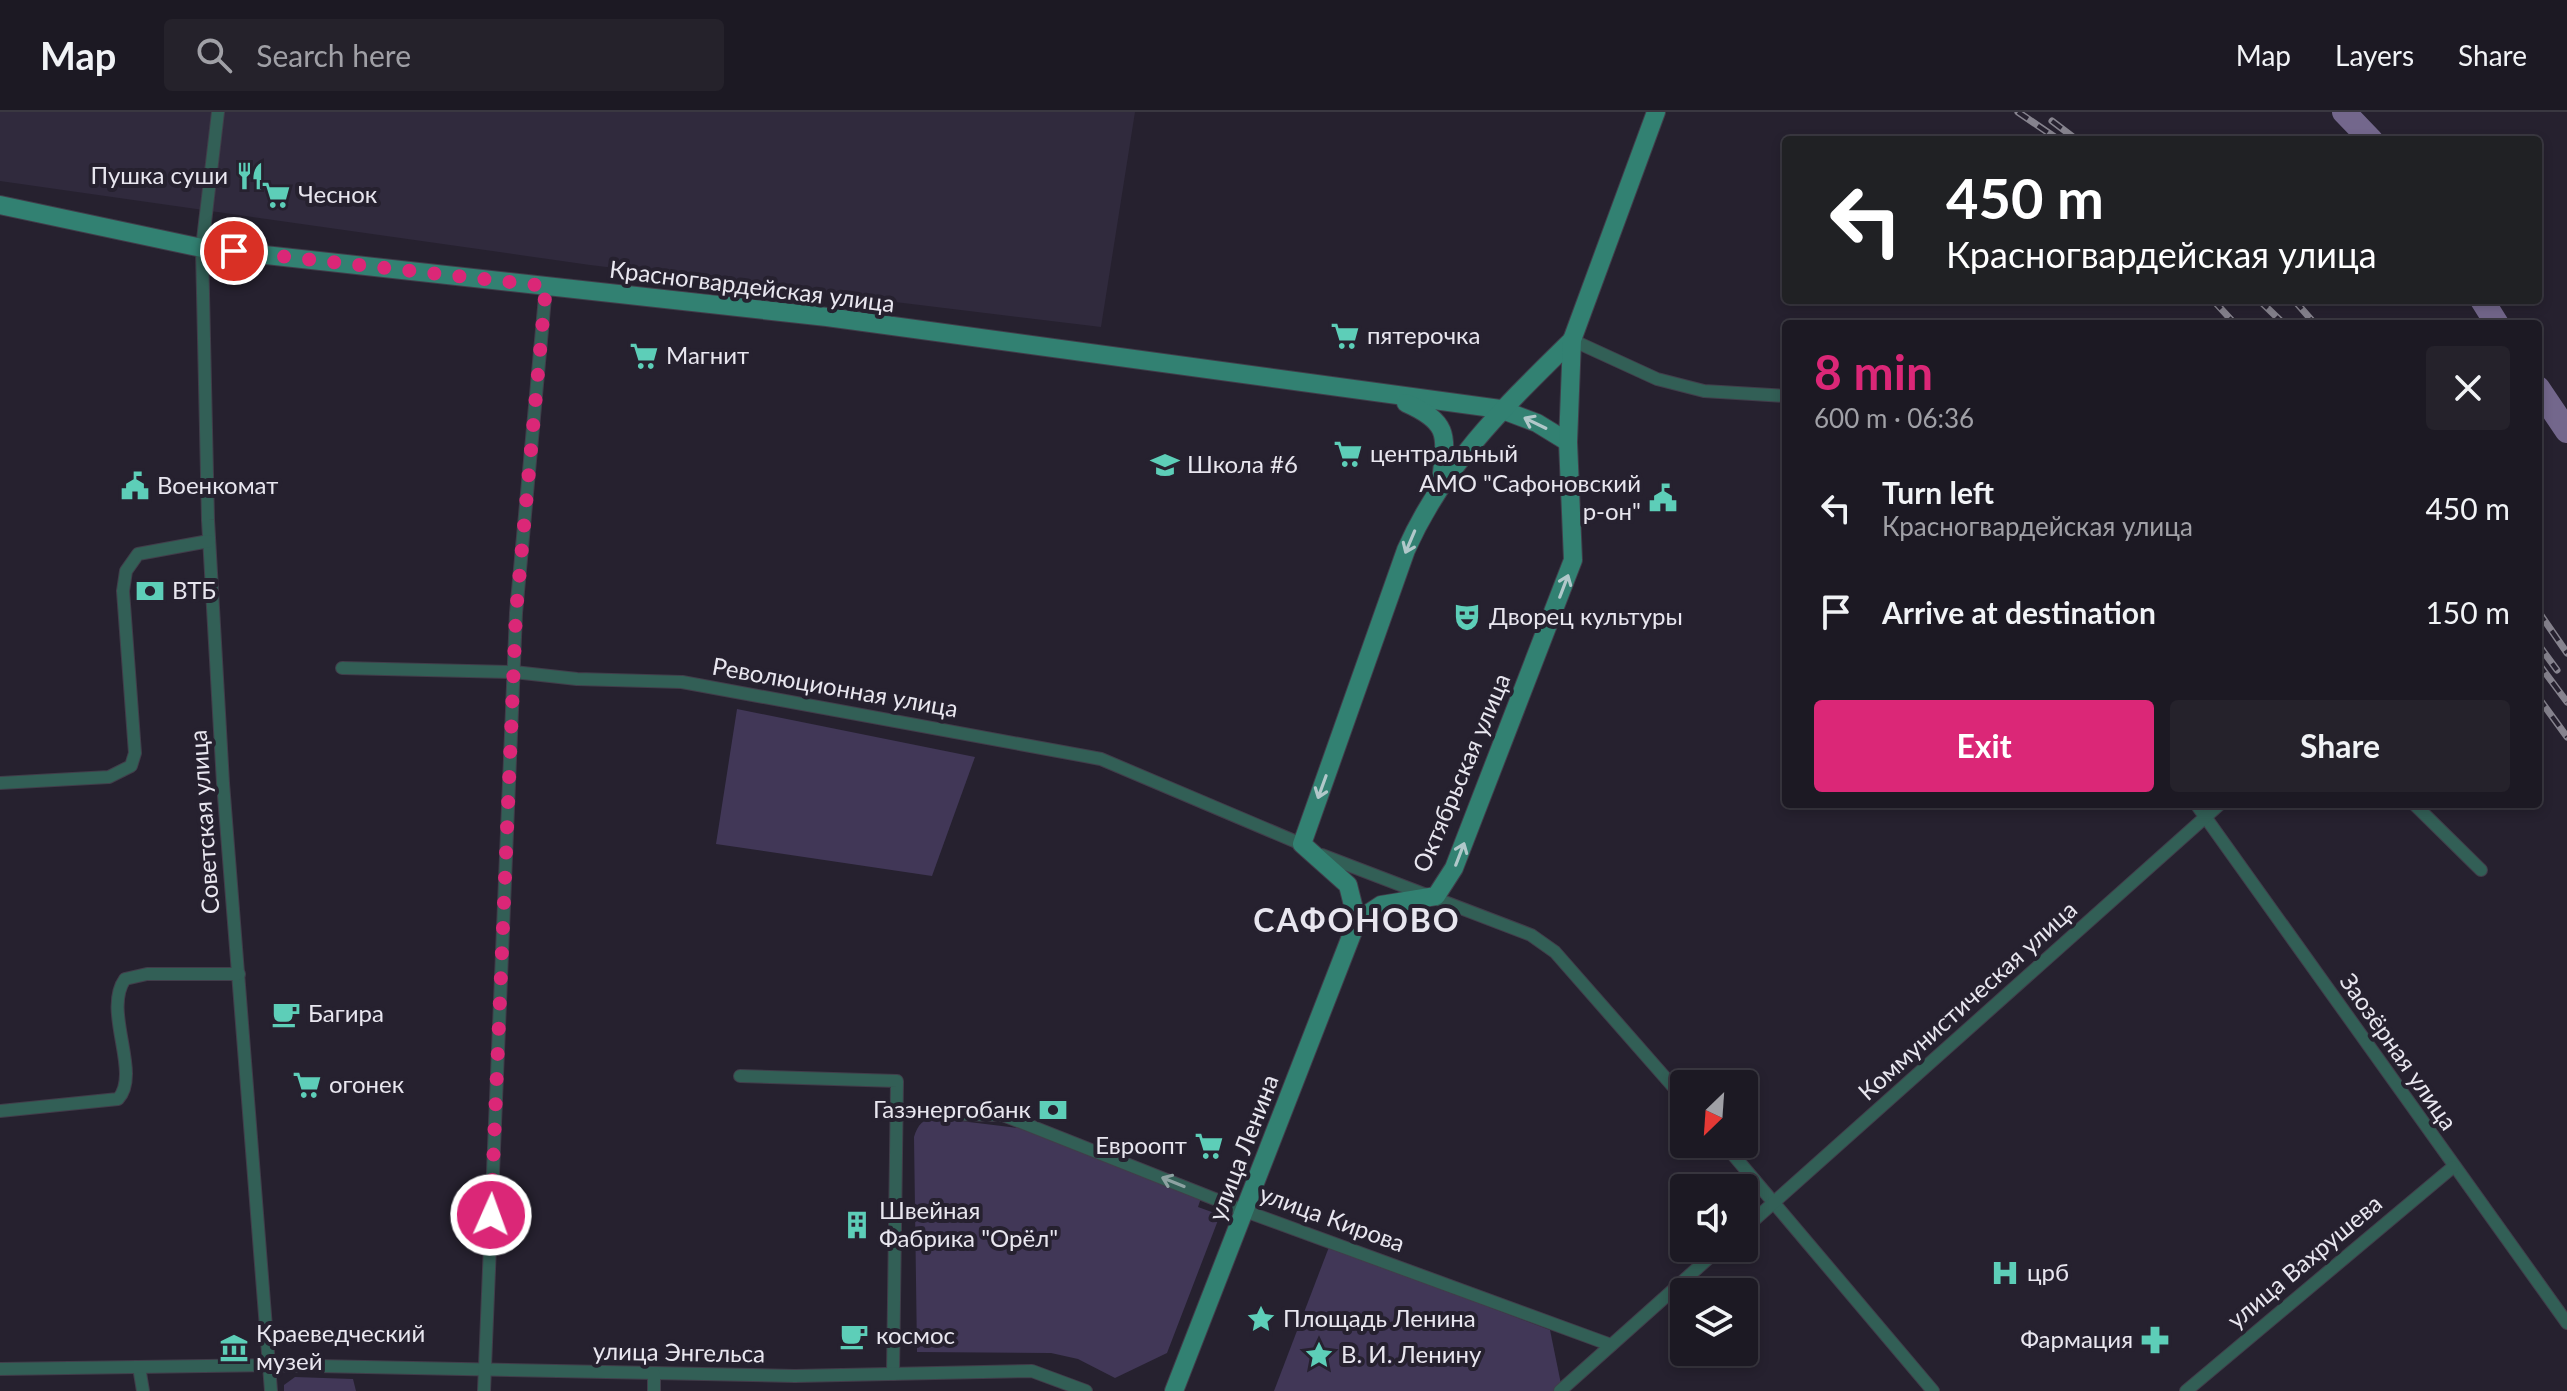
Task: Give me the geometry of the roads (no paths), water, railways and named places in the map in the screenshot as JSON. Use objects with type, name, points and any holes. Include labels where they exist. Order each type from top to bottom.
[{"type":"main road","name":"Октябрьская улица","points":[[1357,921],[1381,905],[1436,896],[1454,868],[1573,560],[1568,442],[1572,340],[1656,112]]},
{"type":"main road","name":"Красногвардейская улица","points":[[0,205],[202,248],[827,317],[1500,409],[1537,423],[1568,442]]},
{"type":"main road","name":"Октябрьская улица","points":[[1302,844],[1406,550],[1423,511],[1500,409],[1572,340]]},
{"type":"main road","points":[[1385,394],[1430,414],[1442,427],[1445,442],[1441,485]]},
{"type":"main road","points":[[1302,844],[1348,885],[1357,921]]},
{"type":"main road","name":"улица Ленина","points":[[1174,1391],[1357,921]]},
{"type":"street","name":"Советская улица","points":[[218,112],[202,248],[209,541],[223,783],[271,1391]]},
{"type":"street","points":[[484,1391],[514,672],[526,485],[546,286]]},
{"type":"street","points":[[1572,340],[1657,379],[1704,391],[1782,396]]},
{"type":"street","points":[[0,783],[109,777],[131,766],[135,753],[123,591],[126,571],[138,554],[209,541]]},
{"type":"street","name":"Революционная улица","points":[[342,668],[514,672],[577,679],[682,682],[1101,759],[1302,844],[1356,871],[1436,896]]},
{"type":"street","name":"Заозёрная улица","points":[[2199,808],[2567,1323]]},
{"type":"street","name":"Коммунистическая улица","points":[[1758,1218],[2216,808]]},
{"type":"street","points":[[2418,808],[2481,870]]},
{"type":"street","points":[[1436,896],[1531,935],[1555,952],[1670,1083]]},
{"type":"street","points":[[0,1111],[118,1099],[125,1085],[117,1001],[125,979],[147,974],[239,974]]},
{"type":"street","points":[[740,1076],[897,1081],[893,1374]]},
{"type":"street","name":"улица Кирова","points":[[898,1113],[1003,1115],[1245,1211],[1611,1345]]},
{"type":"street","points":[[1736,1158],[1933,1391]]},
{"type":"street","name":"улица Вахрушева","points":[[2186,1391],[2453,1167]]},
{"type":"street","points":[[1560,1391],[1704,1262]]},
{"type":"street","name":"улица Энгельса","points":[[0,1369],[269,1365],[654,1374],[1032,1371],[1086,1391]]},
{"type":"street","points":[[139,1367],[143,1391]]},
{"type":"street","points":[[654,1374],[654,1391]]},
{"type":"waterway","points":[[2344,112],[2367,136]]},
{"type":"waterway","points":[[2484,304],[2494,320]]},
{"type":"waterway","points":[[2542,394],[2567,431]]},
{"type":"railway","points":[[2018,112],[2053,136]]},
{"type":"railway","points":[[2052,121],[2072,136]]},
{"type":"railway","points":[[2217,304],[2231,320]]},
{"type":"railway","points":[[2263,304],[2280,320]]},
{"type":"railway","points":[[2298,304],[2312,320]]},
{"type":"railway","points":[[2542,617],[2567,653]]},
{"type":"railway","points":[[2542,649],[2557,670]]},
{"type":"railway","points":[[2542,668],[2567,702]]},
{"type":"railway","points":[[2542,703],[2567,737]]},
{"type":"place","name":"Пушка суши","points":[[250,176]]},
{"type":"place","name":"Чеснок","points":[[276,195]]},
{"type":"place","name":"пятерочка","points":[[1345,336]]},
{"type":"place","name":"Магнит","points":[[644,356]]},
{"type":"place","name":"центральный","points":[[1348,454]]},
{"type":"place","name":"Школа #6","points":[[1165,465]]},
{"type":"place","name":"Военкомат","points":[[135,486]]},
{"type":"place","name":"АМО \"Сафоновский р-он\"","points":[[1663,498]]},
{"type":"place","name":"ВТБ","points":[[150,591]]},
{"type":"place","name":"Дворец культуры","points":[[1467,617]]},
{"type":"place","name":"Багира","points":[[286,1014]]},
{"type":"place","name":"огонек","points":[[307,1085]]},
{"type":"place","name":"Газэнергобанк","points":[[1053,1110]]},
{"type":"place","name":"Евроопт","points":[[1209,1146]]},
{"type":"place","name":"Швейная Фабрика \"Орёл\"","points":[[857,1225]]},
{"type":"place","name":"црб","points":[[2005,1273]]},
{"type":"place","name":"Площадь Ленина","points":[[1261,1319]]},
{"type":"place","name":"космос","points":[[854,1336]]},
{"type":"place","name":"Фармация","points":[[2155,1340]]},
{"type":"place","name":"Краеведческий музей","points":[[234,1348]]},
{"type":"place","name":"В. И. Ленину","points":[[1319,1355]]},
{"type":"district","name":"САФОНОВО","points":[[1357,921]]}]
